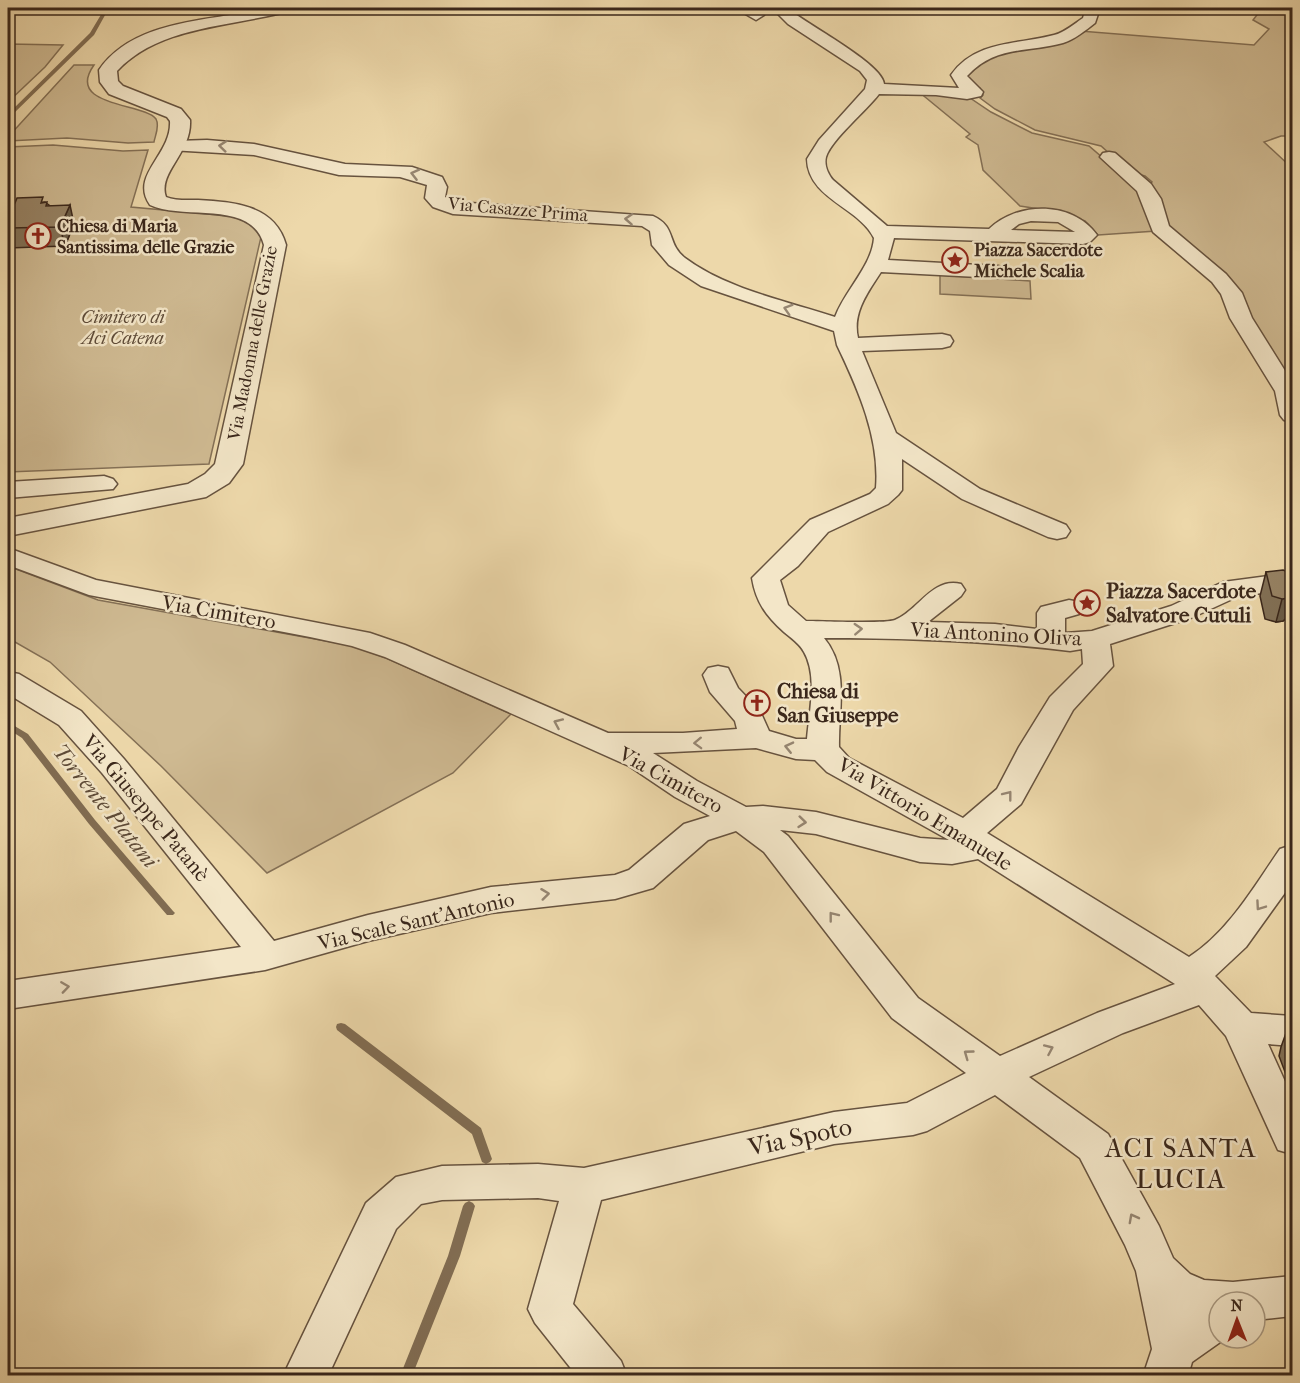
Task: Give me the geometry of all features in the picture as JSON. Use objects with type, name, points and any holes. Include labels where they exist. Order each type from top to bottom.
[{"type":"street","name":"Via Madonna delle Grazie","points":[[8,527],[196,490],[209,485],[223,474],[229,464],[275,245],[275,234],[268,224],[250,214],[156,201],[153,188],[158,175],[176,146],[181,131],[180,120],[174,113],[116,90],[108,77],[108,70],[132,48],[158,37],[283,8]]},
{"type":"street","points":[[742,8],[756,15]]},
{"type":"street","points":[[779,8],[793,21],[866,68],[874,75],[876,82],[874,89],[821,149],[816,161],[825,184],[882,232],[994,236]]},
{"type":"street","points":[[874,89],[936,90],[968,94],[975,92],[963,83],[959,75],[974,59],[1013,46],[1061,39],[1090,20],[1091,12],[1100,8]]},
{"type":"street","name":"Via Casazze Prima","points":[[176,146],[221,146],[250,150],[297,158],[343,170],[401,170],[415,173],[435,181],[438,187],[435,198],[440,203],[453,208],[646,220],[657,225],[662,231],[662,245],[676,261],[708,282],[846,336]]},
{"type":"street","points":[[1109,157],[1144,188],[1151,199],[1160,228],[1219,278],[1231,293],[1241,318],[1287,391],[1293,415]]},
{"type":"street","points":[[882,232],[884,244],[874,265],[858,288],[846,336],[942,341]]},
{"type":"street","points":[[874,265],[998,272]]},
{"type":"street","name":"Via Vittorio Emanuele","points":[[846,336],[887,438],[892,469],[889,490],[879,499],[819,526],[788,560],[766,578],[768,591],[778,615],[799,630],[818,649],[823,666],[826,703],[822,733],[824,750],[838,765],[974,840],[1197,982],[1240,1027],[1293,1138]]},
{"type":"street","points":[[887,438],[970,494],[1057,531]]},
{"type":"street","points":[[8,490],[104,484]]},
{"type":"street","name":"Via Cimitero","points":[[8,556],[89,587],[360,639],[395,651],[640,759],[686,789],[741,818],[776,844],[905,1008],[1094,1146],[1144,1239],[1157,1271],[1167,1310],[1169,1362]]},
{"type":"street","name":"Via Antonino Oliva","points":[[799,630],[901,629],[995,633],[1070,642],[1095,639],[1181,612],[1233,588],[1293,581]]},
{"type":"street","points":[[901,629],[951,590]]},
{"type":"street","points":[[1051,640],[1051,614],[1069,608]]},
{"type":"street","points":[[974,840],[1010,796],[1035,747],[1061,704],[1098,666],[1095,639]]},
{"type":"street","points":[[718,675],[725,692],[749,718],[756,738]]},
{"type":"street","name":"Via Giuseppe Patanè","points":[[8,681],[70,718],[113,766],[240,922],[265,957]]},
{"type":"street","points":[[600,742],[683,743],[756,738],[796,749],[824,750]]},
{"type":"street","name":"Via Scale Sant'Antonio","points":[[8,995],[265,957],[368,928],[491,900],[615,887],[641,879],[696,832],[741,818],[763,817],[816,823],[920,849],[952,852],[974,840]]},
{"type":"street","name":"Via Spoto","points":[[305,1376],[381,1216],[410,1188],[442,1183],[538,1181],[584,1186],[834,1128],[913,1119],[1045,1051],[1197,982],[1206,966],[1255,912],[1293,857]]},
{"type":"street","points":[[1240,1027],[1293,1031]]},
{"type":"street","points":[[584,1186],[550,1309],[605,1376]]},
{"type":"street","points":[[1157,1271],[1176,1289],[1207,1300]]},
{"type":"street","points":[[1169,1362],[1207,1336]]},
{"type":"green space","points":[[1279,8],[1292,8],[1292,136],[1281,136],[1264,142],[1292,168],[1292,386],[1277,370],[1258,340],[1244,300],[1170,233],[1148,188],[1152,182],[1145,176],[1130,172],[1101,146],[1035,130],[995,109],[980,98],[983,95],[980,88],[966,82],[964,77],[978,60],[1080,31],[1254,45],[1269,29],[1253,20],[1260,11],[1276,12]]},
{"type":"green space","points":[[8,44],[63,45],[45,67],[8,102]]},
{"type":"green space","points":[[74,65],[94,65],[88,79],[89,89],[98,96],[149,114],[156,119],[154,142],[128,143],[67,138],[8,141],[8,137]]},
{"type":"green space","points":[[919,92],[967,96],[991,112],[1032,133],[1089,146],[1140,190],[1156,231],[1098,235],[1085,221],[1059,212],[1020,206],[983,170],[978,145],[966,137],[970,134]]},
{"type":"green space","name":"Cimitero di Aci Catena","points":[[53,145],[123,151],[148,150],[131,207],[230,216],[248,223],[261,237],[209,464],[8,472],[8,147]]},
{"type":"green space","points":[[940,275],[1030,281],[1031,299],[940,294]]},
{"type":"green space","points":[[8,566],[98,600],[354,646],[511,714],[453,773],[267,873],[161,766],[50,662],[8,638]]},
{"type":"building","points":[[43,197],[41,203],[47,202],[46,206],[70,205],[60,227],[8,228],[8,204],[15,203],[17,198]]},
{"type":"building","points":[[1283,570],[1293,574],[1293,595],[1282,599],[1272,596],[1266,572]]},
{"type":"building","points":[[1290,1022],[1293,1023],[1293,1041],[1288,1031]]},
{"type":"waterway","name":"Torrente Platani","points":[[8,116],[92,34],[107,8]]},
{"type":"waterway","name":"Torrente Platani","points":[[8,725],[25,736],[92,822],[170,913]]},
{"type":"waterway","name":"Torrente Platani","points":[[341,1027],[477,1131],[486,1159]]},
{"type":"waterway","name":"Torrente Platani","points":[[406,1376],[454,1256],[469,1206]]},
{"type":"place","name":"Chiesa di Maria Santissima delle Grazie","points":[[38,236]]},
{"type":"place","name":"Piazza Sacerdote Michele Scalia","points":[[955,260]]},
{"type":"place","name":"Piazza Sacerdote Salvatore Cutuli","points":[[1087,603]]},
{"type":"place","name":"Chiesa di San Giuseppe","points":[[757,703]]},
{"type":"district","name":"ACI SANTA LUCIA","points":[[1181,1164]]}]
